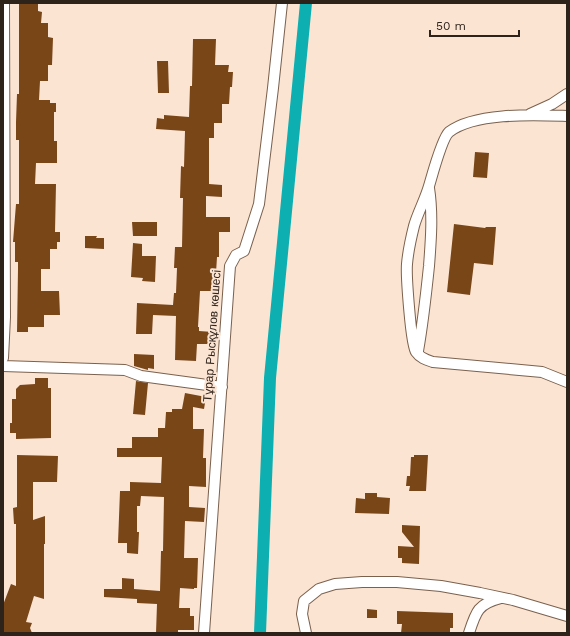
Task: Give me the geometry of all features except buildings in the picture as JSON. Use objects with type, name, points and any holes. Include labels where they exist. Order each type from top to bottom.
[{"type":"street","points":[[3,358],[4,3]]},
{"type":"street","name":"Тұрар Рысқұлов көшесі","points":[[204,633],[230,266],[236,255],[244,251],[259,204],[282,3]]},
{"type":"street","points":[[526,116],[552,104],[567,94]]},
{"type":"street","points":[[567,116],[504,116],[469,121],[448,133],[437,159],[429,187],[414,226],[406,265],[409,310],[415,351],[424,359],[433,362],[542,372],[567,382]]},
{"type":"street","points":[[418,353],[425,312],[431,244],[432,207],[429,187]]},
{"type":"street","points":[[3,366],[125,370],[141,376],[222,387]]},
{"type":"street","points":[[306,633],[302,614],[304,601],[319,589],[335,584],[362,582],[398,582],[441,586],[502,598],[567,616]]},
{"type":"street","points":[[468,633],[474,616],[482,606],[489,601],[502,598]]},
{"type":"waterway","points":[[260,633],[270,378],[306,3]]}]
